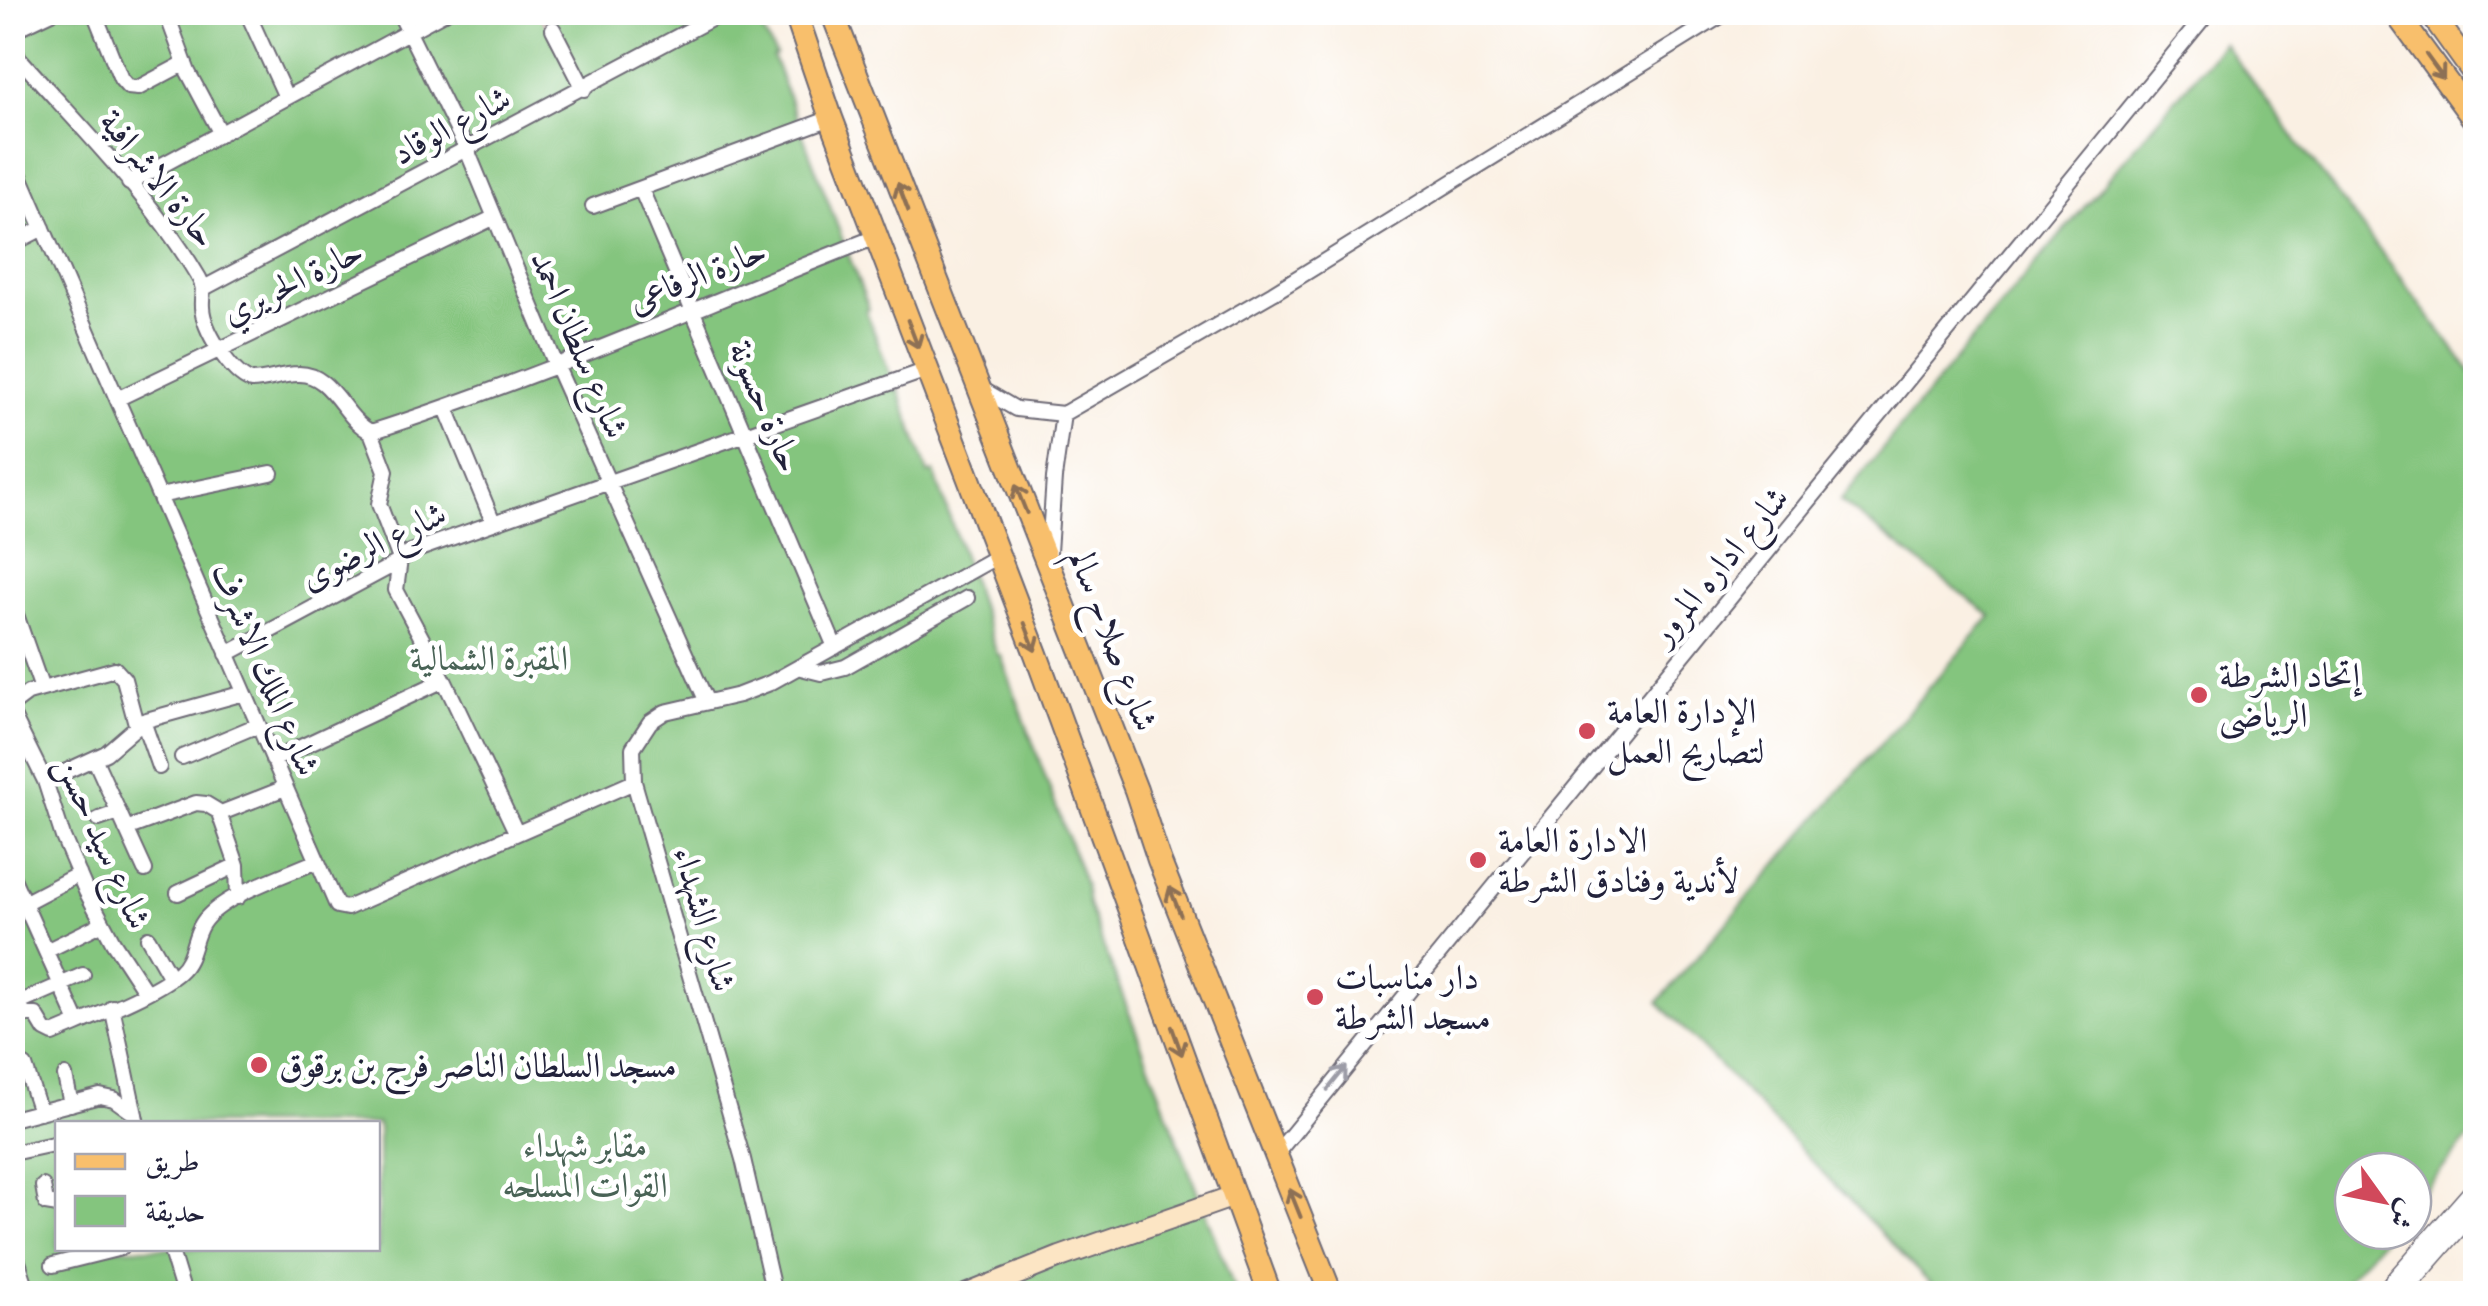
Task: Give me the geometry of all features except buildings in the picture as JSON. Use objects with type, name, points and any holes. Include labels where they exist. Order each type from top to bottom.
[{"type":"main road","points":[[794,12],[1270,1294]]},
{"type":"main road","name":"شارع صلاح سالم","points":[[832,12],[1332,1294]]},
{"type":"main road","points":[[2395,12],[2476,122]]},
{"type":"main road","points":[[2430,12],[2476,76]]},
{"type":"main road","points":[[968,1294],[1234,1196]]},
{"type":"street","points":[[12,31],[52,12]]},
{"type":"street","points":[[94,12],[128,87],[138,88],[186,63]]},
{"type":"street","points":[[166,12],[220,132]]},
{"type":"street","points":[[247,12],[286,97]]},
{"type":"street","name":"شارع سلطان احمد","points":[[399,12],[468,150],[556,366],[706,700]]},
{"type":"street","points":[[129,183],[445,12]]},
{"type":"street","points":[[976,385],[1016,409],[1063,414],[1273,294],[1727,12]]},
{"type":"street","name":"شارع اداره المرور","points":[[1276,1154],[2208,12]]},
{"type":"street","name":"شارع الوقاد","points":[[204,288],[722,13]]},
{"type":"street","points":[[553,28],[584,89]]},
{"type":"street","name":"حارة الاشرافية","points":[[12,50],[184,252],[204,288],[204,316],[230,368],[251,382],[297,374],[318,380],[358,424],[371,432]]},
{"type":"street","points":[[593,206],[831,118]]},
{"type":"street","name":"شارع الملك الاشرف","points":[[12,157],[334,902],[342,909],[634,782]]},
{"type":"street","name":"حارة حسونة","points":[[641,189],[835,647]]},
{"type":"street","name":"حارة الحريري","points":[[117,399],[493,218]]},
{"type":"street","points":[[12,244],[43,228]]},
{"type":"street","name":"حارة الرفاعى","points":[[371,432],[556,366],[876,236]]},
{"type":"street","name":"شارع الرضوى","points":[[227,654],[407,553],[927,370]]},
{"type":"street","points":[[446,408],[493,522]]},
{"type":"street","points":[[1050,570],[1050,510],[1063,414]]},
{"type":"street","points":[[371,432],[386,470],[380,504],[400,559],[396,590],[444,680],[516,832]]},
{"type":"street","points":[[158,496],[271,473]]},
{"type":"street","name":"شارع الشهداء","points":[[774,1294],[744,1159],[634,782],[633,748],[650,722],[665,712],[739,694],[800,668],[998,556]]},
{"type":"street","name":"شارع الشهداء","points":[[800,668],[821,672],[845,667],[967,598]]},
{"type":"street","points":[[13,606],[42,688]]},
{"type":"street","points":[[12,706],[28,693],[115,669],[124,679],[159,767]]},
{"type":"street","points":[[273,760],[444,680]]},
{"type":"street","points":[[45,781],[95,760],[140,723],[244,692]]},
{"type":"street","name":"شارع سيد حسن","points":[[12,714],[45,781],[79,874],[103,923],[145,991]]},
{"type":"street","points":[[182,757],[258,725]]},
{"type":"street","points":[[95,760],[145,870]]},
{"type":"street","points":[[219,813],[285,788]]},
{"type":"street","points":[[126,829],[196,803],[206,804],[219,813],[237,865],[238,897]]},
{"type":"street","points":[[99,820],[118,812]]},
{"type":"street","points":[[84,975],[16,1005],[24,1015],[38,1016],[50,1034],[112,1007],[170,978],[188,960],[208,916],[238,897],[316,862]]},
{"type":"street","points":[[178,893],[237,865]]},
{"type":"street","points":[[24,902],[79,874]]},
{"type":"street","points":[[12,876],[78,1023]]},
{"type":"street","points":[[46,951],[103,923]]},
{"type":"street","points":[[148,938],[170,978]]},
{"type":"street","points":[[112,1007],[136,1119]]},
{"type":"street","points":[[25,1066],[40,1112]]},
{"type":"street","points":[[64,1076],[72,1104]]},
{"type":"street","points":[[12,1119],[107,1096],[136,1119]]},
{"type":"street","points":[[12,1153],[55,1144]]},
{"type":"street","points":[[42,1186],[46,1203],[55,1204]]},
{"type":"street","points":[[2383,1294],[2476,1188]]},
{"type":"street","points":[[2400,1294],[2476,1208]]},
{"type":"street","points":[[12,1243],[24,1280]]},
{"type":"street","points":[[53,1265],[109,1251]]},
{"type":"street","points":[[171,1251],[184,1294]]},
{"type":"green space","name":"المقبرة الشمالية","points":[[12,13],[752,13],[776,55],[773,57],[869,309],[866,311],[928,474],[934,472],[997,654],[1001,656],[1085,885],[1088,905],[1236,1293],[13,1293]]},
{"type":"green space","name":"إتحاد الشرطة الرياضى","points":[[2223,43],[2475,377],[2475,1131],[2433,1180],[2433,1151],[2333,1151],[2333,1251],[2372,1251],[2335,1293],[1939,1293],[1658,1002],[1991,616],[1840,501]]},
{"type":"tunnel","points":[[544,12],[553,29]]},
{"type":"place","name":"إتحاد الشرطة الرياضى","points":[[2199,695]]},
{"type":"place","name":"الإدارة العامة لتصاريح العمل","points":[[1587,731]]},
{"type":"place","name":"الادارة العامة لأندية وفنادق الشرطة","points":[[1478,860]]},
{"type":"place","name":"دار مناسبات مسجد الشرطة","points":[[1315,997]]},
{"type":"place","name":"مسجد السلطان الناصر فرج بن برقوق","points":[[259,1065]]},
{"type":"park label","name":"مقابر شهداء القوات المسلحه","points":[[585,1165]]}]
